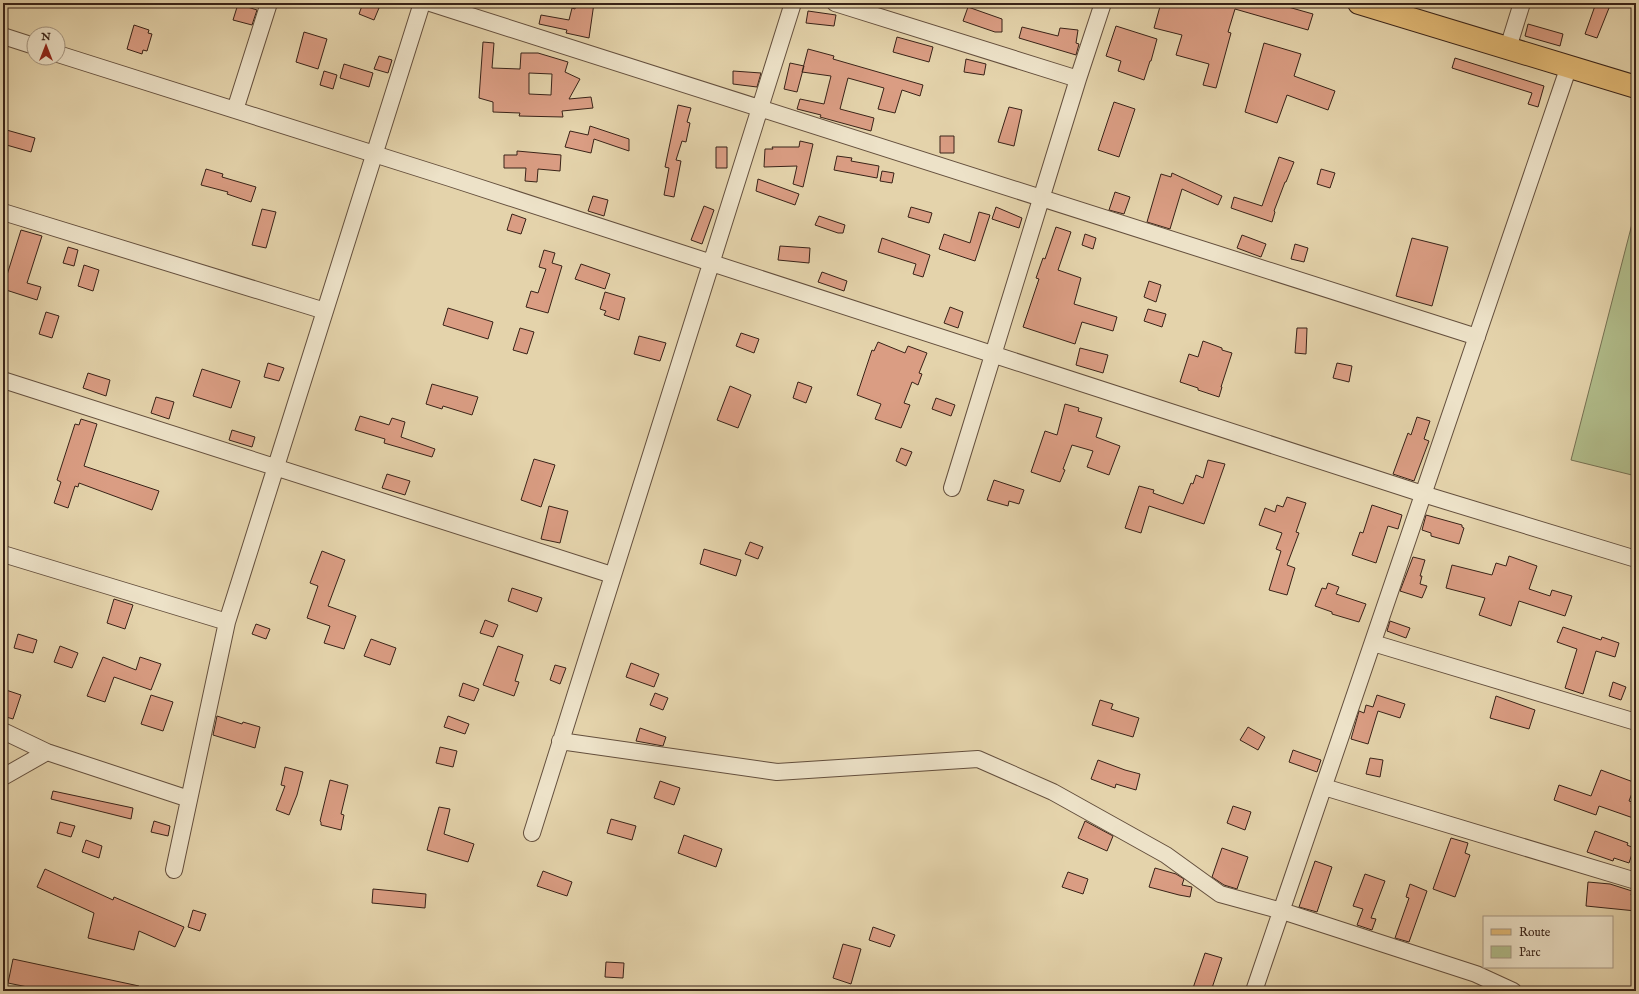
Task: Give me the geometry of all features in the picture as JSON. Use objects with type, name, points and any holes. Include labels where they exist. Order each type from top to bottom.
[{"type":"main road","points":[[1359,3],[1636,87]]},
{"type":"street","points":[[235,110],[269,3]]},
{"type":"street","points":[[174,870],[227,622],[422,3]]},
{"type":"street","points":[[430,3],[1477,337]]},
{"type":"street","points":[[532,833],[792,3]]},
{"type":"street","points":[[835,3],[1078,79]]},
{"type":"street","points":[[952,488],[1078,79],[1103,3]]},
{"type":"street","points":[[1508,48],[1522,3]]},
{"type":"street","points":[[3,36],[26,43]]},
{"type":"street","points":[[66,57],[374,154],[1423,494],[1636,559]]},
{"type":"street","points":[[1254,991],[1569,66]]},
{"type":"street","points":[[3,212],[325,312]]},
{"type":"street","points":[[3,380],[612,575]]},
{"type":"street","points":[[3,554],[227,622]]},
{"type":"street","points":[[1373,643],[1636,722]]},
{"type":"street","points":[[3,732],[47,752],[189,799]]},
{"type":"street","points":[[560,741],[777,772],[978,759],[1053,792],[1166,855],[1220,894],[1282,911],[1476,974],[1513,991]]},
{"type":"street","points":[[3,777],[47,752]]},
{"type":"street","points":[[1324,787],[1636,881]]},
{"type":"green space","points":[[1632,224],[1636,225],[1636,476],[1571,460]]},
{"type":"building","points":[[363,3],[379,8],[374,20],[359,14]]},
{"type":"building","points":[[576,3],[594,3],[589,38],[566,33],[567,30],[539,24],[541,15],[569,20],[572,8],[575,9]]},
{"type":"building","points":[[1161,3],[1274,3],[1313,14],[1308,30],[1235,9],[1228,32],[1231,33],[1216,88],[1203,85],[1209,64],[1176,55],[1182,35],[1154,28]]},
{"type":"building","points":[[1596,3],[1611,3],[1597,38],[1585,34]]},
{"type":"building","points":[[238,4],[257,10],[252,25],[233,20]]},
{"type":"building","points":[[968,7],[1002,19],[1002,32],[995,32],[963,21]]},
{"type":"building","points":[[808,11],[836,15],[834,26],[806,23]]},
{"type":"building","points":[[1528,24],[1563,34],[1560,46],[1525,36]]},
{"type":"building","points":[[134,25],[149,30],[148,33],[152,34],[147,51],[143,50],[142,54],[127,49]]},
{"type":"building","points":[[1116,26],[1157,39],[1144,80],[1118,71],[1121,61],[1106,56]]},
{"type":"building","points":[[1022,27],[1058,36],[1060,28],[1078,30],[1076,43],[1079,44],[1076,55],[1019,38]]},
{"type":"building","points":[[304,32],[327,39],[318,69],[296,62]]},
{"type":"building","points":[[897,37],[933,47],[929,62],[893,52]]},
{"type":"building","points":[[483,42],[494,43],[492,68],[520,69],[521,53],[538,53],[568,62],[565,72],[580,79],[569,99],[591,97],[593,108],[562,111],[563,117],[519,116],[520,113],[493,112],[493,102],[479,98]],"holes":[[[529,73],[552,74],[551,95],[529,94]]]},
{"type":"building","points":[[1264,43],[1301,54],[1294,76],[1335,91],[1328,110],[1287,95],[1277,123],[1245,112]]},
{"type":"building","points":[[808,49],[834,56],[833,59],[923,85],[920,96],[902,90],[895,113],[878,109],[884,88],[848,78],[840,109],[874,118],[871,131],[797,109],[800,99],[824,104],[831,76],[802,72]]},
{"type":"building","points":[[379,56],[392,60],[388,73],[374,69]]},
{"type":"building","points":[[1455,58],[1544,86],[1538,107],[1528,104],[1532,93],[1452,68]]},
{"type":"building","points":[[966,59],[986,64],[984,75],[964,72]]},
{"type":"building","points":[[790,63],[804,66],[797,92],[784,89]]},
{"type":"building","points":[[344,64],[373,73],[369,87],[340,78]]},
{"type":"building","points":[[324,71],[337,75],[333,89],[320,85]]},
{"type":"building","points":[[733,71],[761,73],[757,87],[733,84]]},
{"type":"building","points":[[1114,102],[1135,109],[1119,157],[1098,150]]},
{"type":"building","points":[[678,105],[691,108],[687,122],[690,123],[686,142],[682,141],[676,160],[681,161],[674,197],[664,195],[669,168],[665,167]]},
{"type":"building","points":[[1009,107],[1022,110],[1014,146],[998,142]]},
{"type":"building","points":[[590,126],[629,139],[629,151],[594,139],[591,153],[565,147],[570,131],[588,135]]},
{"type":"building","points":[[3,129],[35,138],[31,152],[3,144]]},
{"type":"building","points":[[940,136],[954,136],[954,153],[940,153]]},
{"type":"building","points":[[800,141],[813,144],[803,187],[793,184],[797,166],[764,167],[765,149],[773,149],[772,147],[799,147]]},
{"type":"building","points":[[716,147],[727,147],[727,168],[716,168]]},
{"type":"building","points":[[517,151],[561,155],[560,171],[538,169],[537,182],[525,181],[526,168],[504,168],[504,155],[517,155]]},
{"type":"building","points":[[837,156],[852,158],[851,161],[879,166],[877,178],[834,170]]},
{"type":"building","points":[[1279,157],[1294,162],[1274,211],[1272,222],[1231,208],[1234,197],[1262,206]]},
{"type":"building","points":[[206,169],[223,174],[222,177],[256,187],[251,202],[227,194],[228,192],[201,185]]},
{"type":"building","points":[[1321,169],[1335,173],[1330,188],[1317,184]]},
{"type":"building","points":[[882,171],[894,173],[892,183],[880,181]]},
{"type":"building","points":[[1172,173],[1222,196],[1218,205],[1182,189],[1170,229],[1147,222],[1161,174],[1171,177]]},
{"type":"building","points":[[758,179],[799,194],[795,205],[756,191]]},
{"type":"building","points":[[1115,192],[1130,197],[1124,214],[1109,210]]},
{"type":"building","points":[[593,196],[608,200],[604,216],[588,211]]},
{"type":"building","points":[[704,206],[714,210],[702,244],[691,240]]},
{"type":"building","points":[[911,207],[932,213],[929,223],[908,217]]},
{"type":"building","points":[[996,207],[1022,218],[1019,228],[992,219]]},
{"type":"building","points":[[262,209],[276,212],[266,248],[252,245]]},
{"type":"building","points":[[979,212],[990,215],[975,261],[939,249],[944,234],[970,243]]},
{"type":"building","points":[[512,214],[526,219],[521,234],[507,230]]},
{"type":"building","points":[[819,216],[845,225],[843,233],[838,233],[815,225]]},
{"type":"building","points":[[1056,227],[1071,232],[1058,270],[1081,278],[1074,304],[1117,317],[1113,331],[1082,322],[1075,344],[1023,327],[1039,279],[1036,278],[1043,258],[1045,259]]},
{"type":"building","points":[[21,230],[42,236],[27,283],[41,287],[37,300],[3,289],[3,273],[7,275]]},
{"type":"building","points":[[1085,234],[1096,238],[1093,249],[1082,245]]},
{"type":"building","points":[[1242,235],[1266,244],[1261,257],[1237,248]]},
{"type":"building","points":[[882,238],[930,255],[923,277],[913,274],[916,264],[878,252]]},
{"type":"building","points":[[1412,238],[1448,247],[1432,306],[1396,296]]},
{"type":"building","points":[[1295,244],[1308,248],[1304,262],[1291,259]]},
{"type":"building","points":[[780,246],[810,248],[809,263],[778,260]]},
{"type":"building","points":[[68,247],[78,250],[74,266],[63,263]]},
{"type":"building","points":[[544,250],[555,253],[552,263],[562,266],[548,313],[526,307],[531,291],[538,293],[546,269],[539,267]]},
{"type":"building","points":[[581,264],[610,274],[605,289],[575,279]]},
{"type":"building","points":[[84,265],[99,270],[93,291],[78,286]]},
{"type":"building","points":[[822,272],[847,281],[844,291],[818,282]]},
{"type":"building","points":[[1149,281],[1161,285],[1156,302],[1144,297]]},
{"type":"building","points":[[605,292],[625,298],[619,320],[604,315],[606,311],[600,309]]},
{"type":"building","points":[[950,307],[963,312],[958,328],[944,323]]},
{"type":"building","points":[[448,308],[493,322],[488,339],[443,325]]},
{"type":"building","points":[[1148,309],[1166,314],[1162,327],[1144,321]]},
{"type":"building","points":[[46,312],[59,316],[52,338],[39,334]]},
{"type":"building","points":[[520,328],[534,332],[527,354],[513,350]]},
{"type":"building","points":[[1297,328],[1307,328],[1306,354],[1295,353]]},
{"type":"building","points":[[741,333],[759,339],[754,353],[736,346]]},
{"type":"building","points":[[639,336],[666,343],[660,361],[634,354]]},
{"type":"building","points":[[1203,341],[1232,353],[1219,397],[1180,382],[1189,354],[1198,357]]},
{"type":"building","points":[[878,342],[905,353],[908,346],[927,353],[919,373],[922,374],[918,385],[912,382],[904,403],[910,405],[901,428],[875,419],[881,404],[857,395],[872,350],[874,351]]},
{"type":"building","points":[[1080,348],[1108,355],[1103,373],[1076,365]]},
{"type":"building","points":[[268,363],[284,368],[279,381],[264,377]]},
{"type":"building","points":[[1337,363],[1352,366],[1349,382],[1333,378]]},
{"type":"building","points":[[202,369],[240,381],[231,408],[193,396]]},
{"type":"building","points":[[88,373],[110,380],[106,396],[83,388]]},
{"type":"building","points":[[798,382],[812,387],[806,403],[793,398]]},
{"type":"building","points":[[432,384],[478,397],[472,415],[443,406],[442,409],[426,404]]},
{"type":"building","points":[[730,386],[751,395],[738,428],[717,420]]},
{"type":"building","points":[[156,397],[174,402],[169,419],[151,413]]},
{"type":"building","points":[[936,398],[955,405],[951,416],[932,409]]},
{"type":"building","points":[[1065,404],[1079,408],[1078,411],[1102,418],[1096,437],[1120,446],[1109,475],[1087,467],[1093,451],[1072,445],[1060,482],[1031,472],[1045,431],[1057,435]]},
{"type":"building","points":[[360,416],[389,425],[392,418],[405,422],[401,437],[435,449],[432,457],[384,443],[385,439],[355,430]]},
{"type":"building","points":[[1417,417],[1430,421],[1424,439],[1429,441],[1414,481],[1393,474],[1408,433],[1411,435]]},
{"type":"building","points":[[81,419],[97,424],[84,466],[159,491],[152,510],[79,483],[78,487],[75,486],[68,508],[54,503],[61,482],[57,480],[75,424],[79,425]]},
{"type":"building","points":[[232,430],[255,437],[252,447],[229,440]]},
{"type":"building","points":[[901,448],[912,452],[906,466],[896,461]]},
{"type":"building","points":[[534,459],[555,465],[541,507],[521,500]]},
{"type":"building","points":[[1208,460],[1225,464],[1204,524],[1149,506],[1141,533],[1125,528],[1139,486],[1154,490],[1153,493],[1183,504],[1191,483],[1193,484],[1196,475],[1203,478]]},
{"type":"building","points":[[387,474],[410,481],[405,495],[382,488]]},
{"type":"building","points":[[994,480],[1024,490],[1019,504],[1009,501],[1008,506],[987,500]]},
{"type":"building","points":[[1287,497],[1306,503],[1296,532],[1299,533],[1287,565],[1295,568],[1287,595],[1269,590],[1281,551],[1276,549],[1282,533],[1259,525],[1265,508],[1275,512],[1277,505],[1283,507]]},
{"type":"building","points":[[1372,505],[1402,515],[1398,529],[1388,526],[1376,563],[1352,555],[1360,532],[1363,533]]},
{"type":"building","points":[[549,506],[568,511],[560,543],[541,539]]},
{"type":"building","points":[[1426,515],[1462,525],[1464,528],[1459,544],[1431,536],[1431,533],[1422,530]]},
{"type":"building","points":[[750,542],[763,547],[758,559],[745,554]]},
{"type":"building","points":[[704,549],[741,560],[736,576],[700,564]]},
{"type":"building","points":[[322,551],[345,560],[328,606],[356,616],[344,649],[324,643],[330,626],[307,618],[318,586],[310,583]]},
{"type":"building","points":[[1509,556],[1537,566],[1529,589],[1550,596],[1552,590],[1572,596],[1565,616],[1519,601],[1511,626],[1479,615],[1485,598],[1446,588],[1452,565],[1492,575],[1496,563],[1506,566]]},
{"type":"building","points":[[1413,557],[1425,560],[1420,576],[1422,576],[1420,584],[1427,586],[1422,598],[1400,591]]},
{"type":"building","points":[[1328,583],[1339,587],[1336,594],[1366,604],[1359,622],[1332,614],[1332,612],[1315,606],[1322,588],[1326,589]]},
{"type":"building","points":[[512,588],[542,598],[537,612],[508,601]]},
{"type":"building","points":[[114,599],[133,605],[125,629],[107,623]]},
{"type":"building","points":[[485,620],[498,625],[493,637],[480,633]]},
{"type":"building","points":[[1390,621],[1410,628],[1406,638],[1387,631]]},
{"type":"building","points":[[256,624],[270,629],[266,639],[252,634]]},
{"type":"building","points":[[1563,627],[1601,640],[1602,637],[1619,643],[1615,657],[1596,651],[1583,694],[1565,688],[1577,649],[1557,642]]},
{"type":"building","points":[[18,634],[37,640],[33,653],[14,648]]},
{"type":"building","points":[[371,639],[396,648],[390,665],[364,656]]},
{"type":"building","points":[[60,646],[78,653],[72,668],[54,662]]},
{"type":"building","points":[[498,646],[523,655],[515,681],[519,682],[514,696],[483,685]]},
{"type":"building","points":[[103,657],[136,670],[140,657],[161,664],[151,690],[114,677],[105,702],[87,696]]},
{"type":"building","points":[[631,663],[659,674],[654,687],[626,677]]},
{"type":"building","points":[[555,665],[566,668],[560,684],[550,680]]},
{"type":"building","points":[[1613,682],[1626,687],[1621,700],[1609,696]]},
{"type":"building","points":[[463,683],[479,689],[474,701],[459,696]]},
{"type":"building","points":[[3,689],[21,695],[13,719],[3,716]]},
{"type":"building","points":[[655,693],[668,698],[663,710],[650,705]]},
{"type":"building","points":[[151,695],[173,702],[163,731],[141,724]]},
{"type":"building","points":[[1377,695],[1405,704],[1400,718],[1378,711],[1368,744],[1351,739],[1359,711],[1364,713],[1366,705],[1373,707]]},
{"type":"building","points":[[1496,696],[1535,710],[1529,729],[1490,718]]},
{"type":"building","points":[[1100,700],[1113,704],[1111,709],[1139,718],[1133,737],[1092,725]]},
{"type":"building","points":[[217,716],[242,724],[243,722],[260,727],[255,748],[213,735]]},
{"type":"building","points":[[448,716],[469,724],[465,734],[444,727]]},
{"type":"building","points":[[1248,727],[1265,737],[1258,750],[1240,740]]},
{"type":"building","points":[[640,728],[666,737],[663,746],[636,741]]},
{"type":"building","points":[[440,747],[457,751],[453,767],[436,763]]},
{"type":"building","points":[[1293,750],[1321,760],[1317,772],[1289,762]]},
{"type":"building","points":[[1370,758],[1383,760],[1380,777],[1366,774]]},
{"type":"building","points":[[1098,760],[1140,774],[1136,790],[1116,784],[1115,788],[1091,779]]},
{"type":"building","points":[[285,767],[303,772],[297,795],[289,815],[276,810],[285,786],[281,785]]},
{"type":"building","points":[[1601,770],[1636,783],[1629,801],[1632,802],[1631,804],[1636,806],[1636,819],[1599,806],[1596,815],[1554,800],[1559,785],[1591,796]]},
{"type":"building","points":[[330,780],[348,785],[341,814],[344,815],[341,830],[321,825],[320,821]]},
{"type":"building","points":[[660,781],[680,788],[674,805],[654,798]]},
{"type":"building","points":[[53,791],[133,808],[131,819],[51,799]]},
{"type":"building","points":[[1233,806],[1251,812],[1245,830],[1227,823]]},
{"type":"building","points":[[439,807],[450,809],[444,834],[474,844],[468,862],[427,850]]},
{"type":"building","points":[[611,819],[636,826],[632,840],[607,833]]},
{"type":"building","points":[[154,821],[170,826],[168,836],[151,832]]},
{"type":"building","points":[[1085,821],[1113,836],[1107,851],[1078,838]]},
{"type":"building","points":[[60,822],[75,826],[71,837],[57,833]]},
{"type":"building","points":[[1595,831],[1628,843],[1627,845],[1634,848],[1629,863],[1614,858],[1613,861],[1587,852]]},
{"type":"building","points":[[684,835],[722,849],[716,867],[678,853]]},
{"type":"building","points":[[1451,838],[1468,843],[1465,853],[1470,855],[1455,897],[1433,889]]},
{"type":"building","points":[[86,840],[102,846],[99,858],[82,852]]},
{"type":"building","points":[[1222,848],[1248,857],[1237,889],[1224,885],[1212,877]]},
{"type":"building","points":[[1315,861],[1332,867],[1317,912],[1299,907]]},
{"type":"building","points":[[1155,868],[1176,874],[1184,879],[1182,885],[1192,887],[1190,897],[1149,887]]},
{"type":"building","points":[[45,869],[113,900],[114,897],[184,927],[175,947],[139,931],[134,950],[88,938],[94,913],[37,887]]},
{"type":"building","points":[[543,871],[572,882],[567,896],[537,886]]},
{"type":"building","points":[[1068,872],[1088,879],[1083,894],[1062,887]]},
{"type":"building","points":[[1365,874],[1385,881],[1371,918],[1376,919],[1372,930],[1357,925],[1363,909],[1353,906]]},
{"type":"building","points":[[1588,882],[1610,884],[1632,891],[1631,895],[1636,895],[1636,911],[1586,906]]},
{"type":"building","points":[[1410,884],[1427,891],[1409,942],[1395,938],[1409,898],[1406,897]]},
{"type":"building","points":[[373,889],[426,894],[425,908],[372,903]]},
{"type":"building","points":[[193,910],[206,914],[200,931],[188,927]]},
{"type":"building","points":[[873,927],[895,935],[890,947],[869,940]]},
{"type":"building","points":[[843,944],[861,949],[851,984],[833,978]]},
{"type":"building","points":[[1205,953],[1222,958],[1211,991],[1192,991]]},
{"type":"building","points":[[13,959],[139,986],[138,991],[47,991],[8,983]]},
{"type":"building","points":[[606,962],[624,963],[623,978],[605,977]]}]
